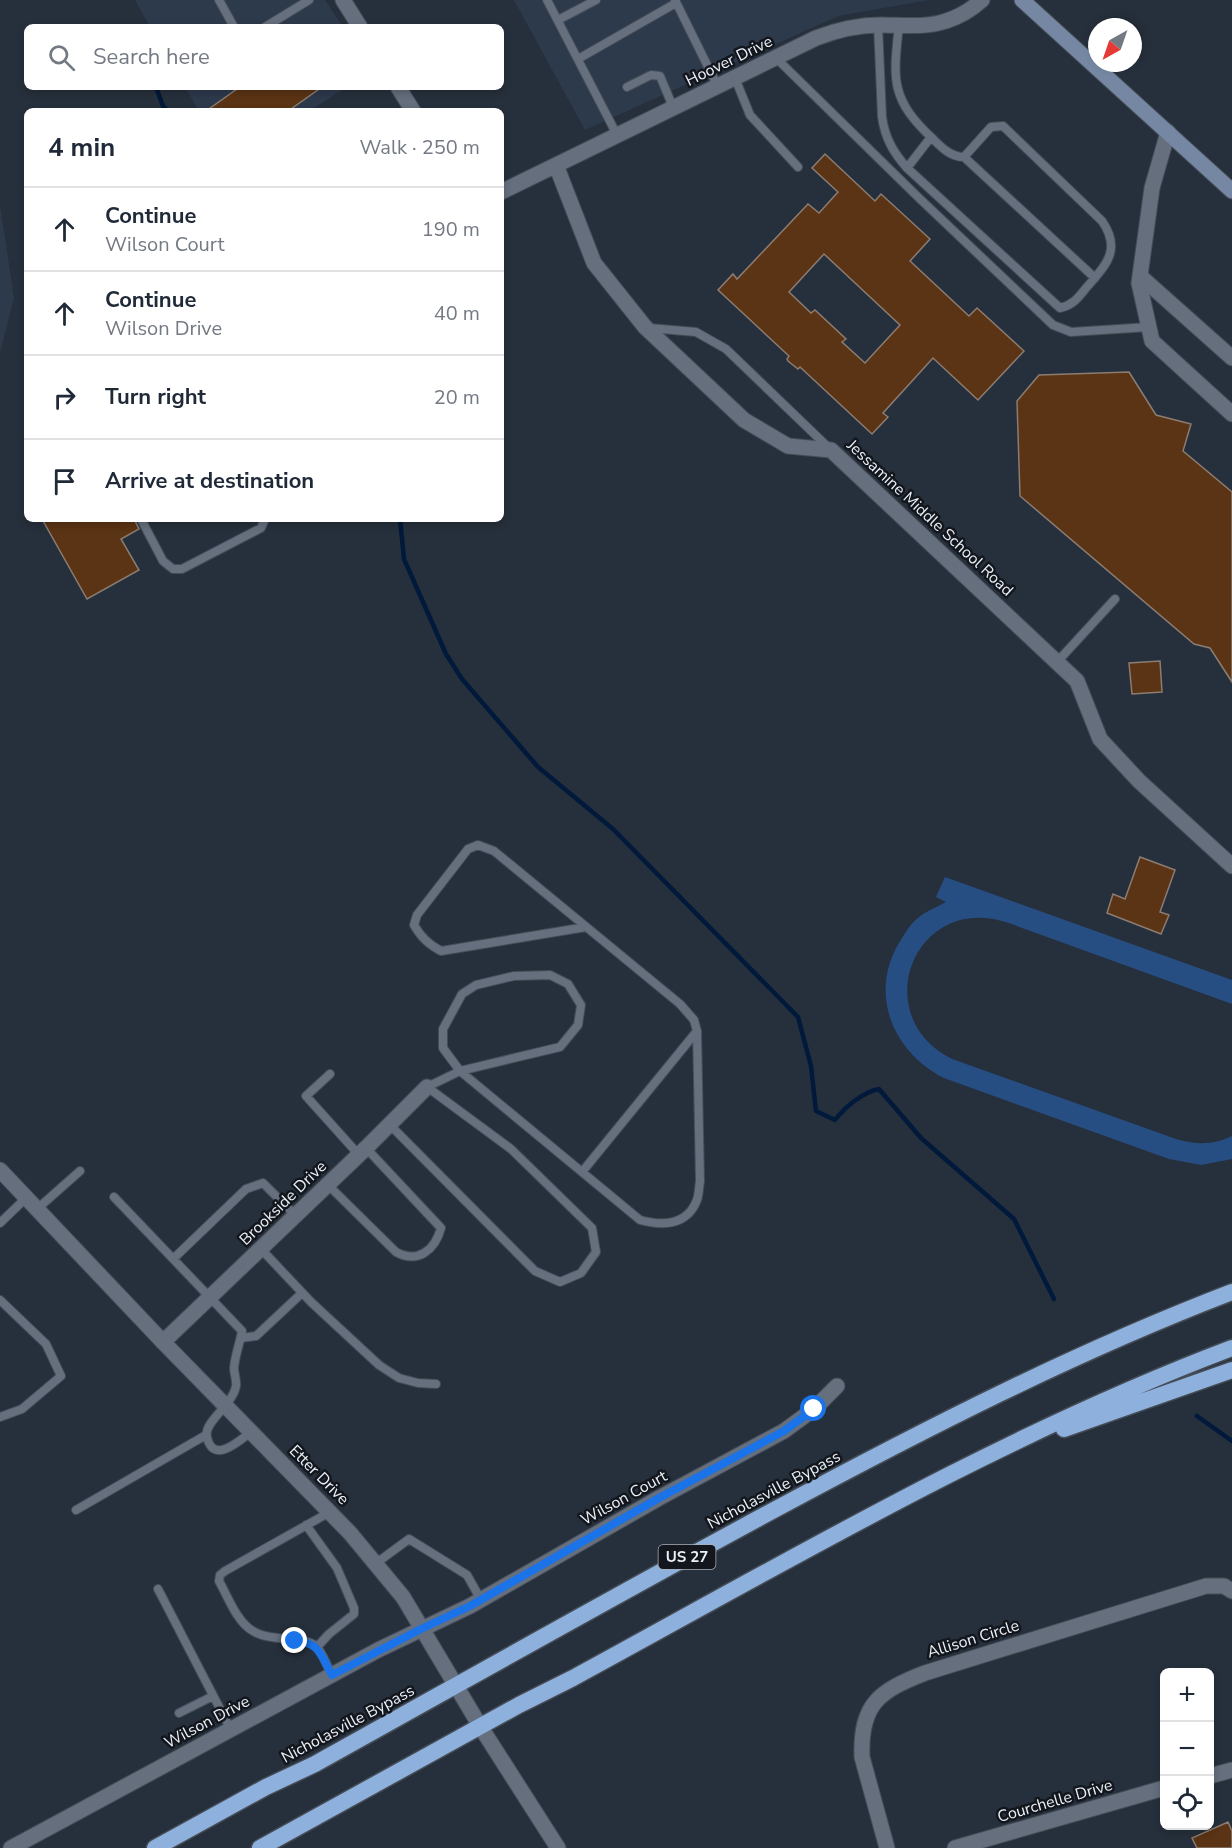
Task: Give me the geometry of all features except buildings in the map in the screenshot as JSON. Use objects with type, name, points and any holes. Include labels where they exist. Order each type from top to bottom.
[{"type":"highway","name":"Nicholasville Bypass","points":[[155,1848],[266,1787],[315,1764],[613,1597],[952,1416],[1078,1356],[1232,1292]]},
{"type":"highway","points":[[260,1848],[480,1726],[966,1467],[1078,1412],[1232,1348]]},
{"type":"highway","points":[[966,1467],[1047,1435],[1232,1370]]},
{"type":"main road","points":[[1022,0],[1232,191]]},
{"type":"street","points":[[343,0],[358,24]]},
{"type":"street","name":"Hoover Drive","points":[[504,191],[834,31],[878,25],[934,24],[947,21],[970,10],[982,0]]},
{"type":"street","points":[[400,90],[411,108]]},
{"type":"street","points":[[1168,132],[1152,188],[1140,276],[1152,341],[1232,414]]},
{"type":"street","name":"Jessamine Middle School Road","points":[[556,165],[594,263],[645,327],[744,420],[788,446],[831,450],[1077,681],[1100,739],[1139,781],[1232,866]]},
{"type":"street","points":[[1140,276],[1232,357]]},
{"type":"street","name":"Brookside Drive","points":[[163,1342],[328,1185],[426,1087]]},
{"type":"street","name":"Etter Drive","points":[[0,1170],[163,1342],[330,1512],[403,1597],[480,1726],[558,1848]]},
{"type":"street","name":"Wilson Court","points":[[421,1629],[481,1600],[659,1498],[784,1431],[814,1409],[837,1386]]},
{"type":"street","name":"Allison Circle","points":[[887,1848],[862,1757],[861,1742],[867,1714],[884,1692],[925,1672],[1095,1622],[1206,1586],[1224,1586],[1232,1592]]},
{"type":"street","name":"Wilson Drive","points":[[11,1848],[421,1629]]},
{"type":"street","points":[[1214,1775],[1232,1770]]},
{"type":"street","name":"Courchelle Drive","points":[[955,1848],[1160,1789]]},
{"type":"lane","points":[[219,0],[232,24]]},
{"type":"lane","points":[[270,24],[309,0]]},
{"type":"lane","points":[[547,0],[617,135]]},
{"type":"lane","points":[[558,20],[596,0]]},
{"type":"lane","points":[[578,59],[676,1],[718,87]]},
{"type":"lane","points":[[878,25],[884,132],[892,150],[907,168],[1060,308],[1071,306],[1107,264],[1112,250],[1109,231],[1102,221],[1003,126],[991,127],[964,157]]},
{"type":"lane","points":[[898,25],[894,68],[899,96],[906,111],[931,137],[955,157],[964,157],[1095,278]]},
{"type":"lane","points":[[776,58],[1053,325],[1071,332],[1149,327]]},
{"type":"lane","points":[[627,87],[651,75],[660,76],[673,107]]},
{"type":"lane","points":[[735,78],[750,115],[798,167]]},
{"type":"lane","points":[[907,168],[931,137]]},
{"type":"lane","points":[[645,327],[696,332],[726,349],[831,450]]},
{"type":"lane","points":[[143,522],[163,561],[173,569],[182,569],[261,528],[264,522]]},
{"type":"lane","points":[[1057,662],[1115,599]]},
{"type":"lane","points":[[389,1124],[535,1271],[560,1282],[581,1273],[596,1252],[592,1228],[511,1149],[426,1087],[460,1071],[560,1047],[578,1025],[581,1005],[568,984],[550,975],[514,976],[476,985],[462,994],[443,1029],[443,1048],[460,1071],[640,1220],[658,1224],[674,1222],[688,1215],[697,1200],[700,1181],[697,1032],[694,1020],[680,1004],[494,851],[478,845],[468,849],[417,915],[414,925],[428,944],[441,951],[586,927]]},
{"type":"lane","points":[[582,1172],[697,1032]]},
{"type":"lane","points":[[328,1185],[396,1252],[406,1257],[416,1257],[429,1249],[438,1237],[441,1228],[306,1096],[330,1074]]},
{"type":"lane","points":[[0,1223],[80,1171]]},
{"type":"lane","points":[[173,1259],[246,1189],[263,1184],[296,1216]]},
{"type":"lane","points":[[114,1197],[242,1331],[234,1370],[237,1386],[226,1407],[207,1427],[206,1435],[209,1444],[215,1449],[224,1450],[251,1432]]},
{"type":"lane","points":[[261,1249],[302,1293],[379,1365],[399,1378],[418,1383],[436,1384]]},
{"type":"lane","points":[[241,1338],[256,1336],[302,1293]]},
{"type":"lane","points":[[0,1300],[46,1344],[61,1376],[22,1409],[0,1417]]},
{"type":"lane","points":[[76,1510],[206,1435]]},
{"type":"lane","points":[[330,1512],[225,1571],[220,1575],[219,1581],[243,1622],[251,1631],[264,1637],[307,1642],[316,1647],[332,1675]]},
{"type":"lane","points":[[306,1525],[337,1568],[354,1608],[354,1614],[328,1634],[316,1647]]},
{"type":"lane","points":[[375,1564],[409,1539],[467,1575],[481,1600]]},
{"type":"lane","points":[[158,1589],[231,1730]]},
{"type":"lane","points":[[179,1713],[213,1696]]},
{"type":"shaded area","points":[[135,0],[325,0],[341,24],[148,24]]},
{"type":"shaded area","points":[[514,0],[929,0],[838,16],[585,130]]},
{"type":"shaded area","points":[[187,90],[342,90],[314,108],[197,108]]},
{"type":"shaded area","points":[[0,205],[14,298],[0,352]]},
{"type":"shaded area","points":[[945,877],[1232,980],[1232,1004],[1006,922],[973,918],[946,925],[926,942],[912,964],[907,990],[912,1016],[926,1040],[952,1059],[1176,1139],[1204,1143],[1232,1136],[1232,1159],[1201,1165],[1169,1159],[944,1078],[926,1067],[912,1054],[891,1021],[886,1002],[886,983],[890,963],[910,926],[928,911],[946,902],[936,897]]},
{"type":"waterway","points":[[157,90],[165,108]]},
{"type":"waterway","points":[[400,522],[404,559],[446,654],[462,679],[538,767],[613,829],[798,1017],[811,1066],[816,1111],[835,1120],[855,1101],[879,1089],[921,1138],[1014,1219],[1054,1299]]},
{"type":"waterway","points":[[1197,1416],[1232,1441]]},
{"type":"route","points":[[295,1641],[307,1642],[316,1647],[332,1675],[470,1606],[659,1498],[784,1431],[814,1409]]}]
